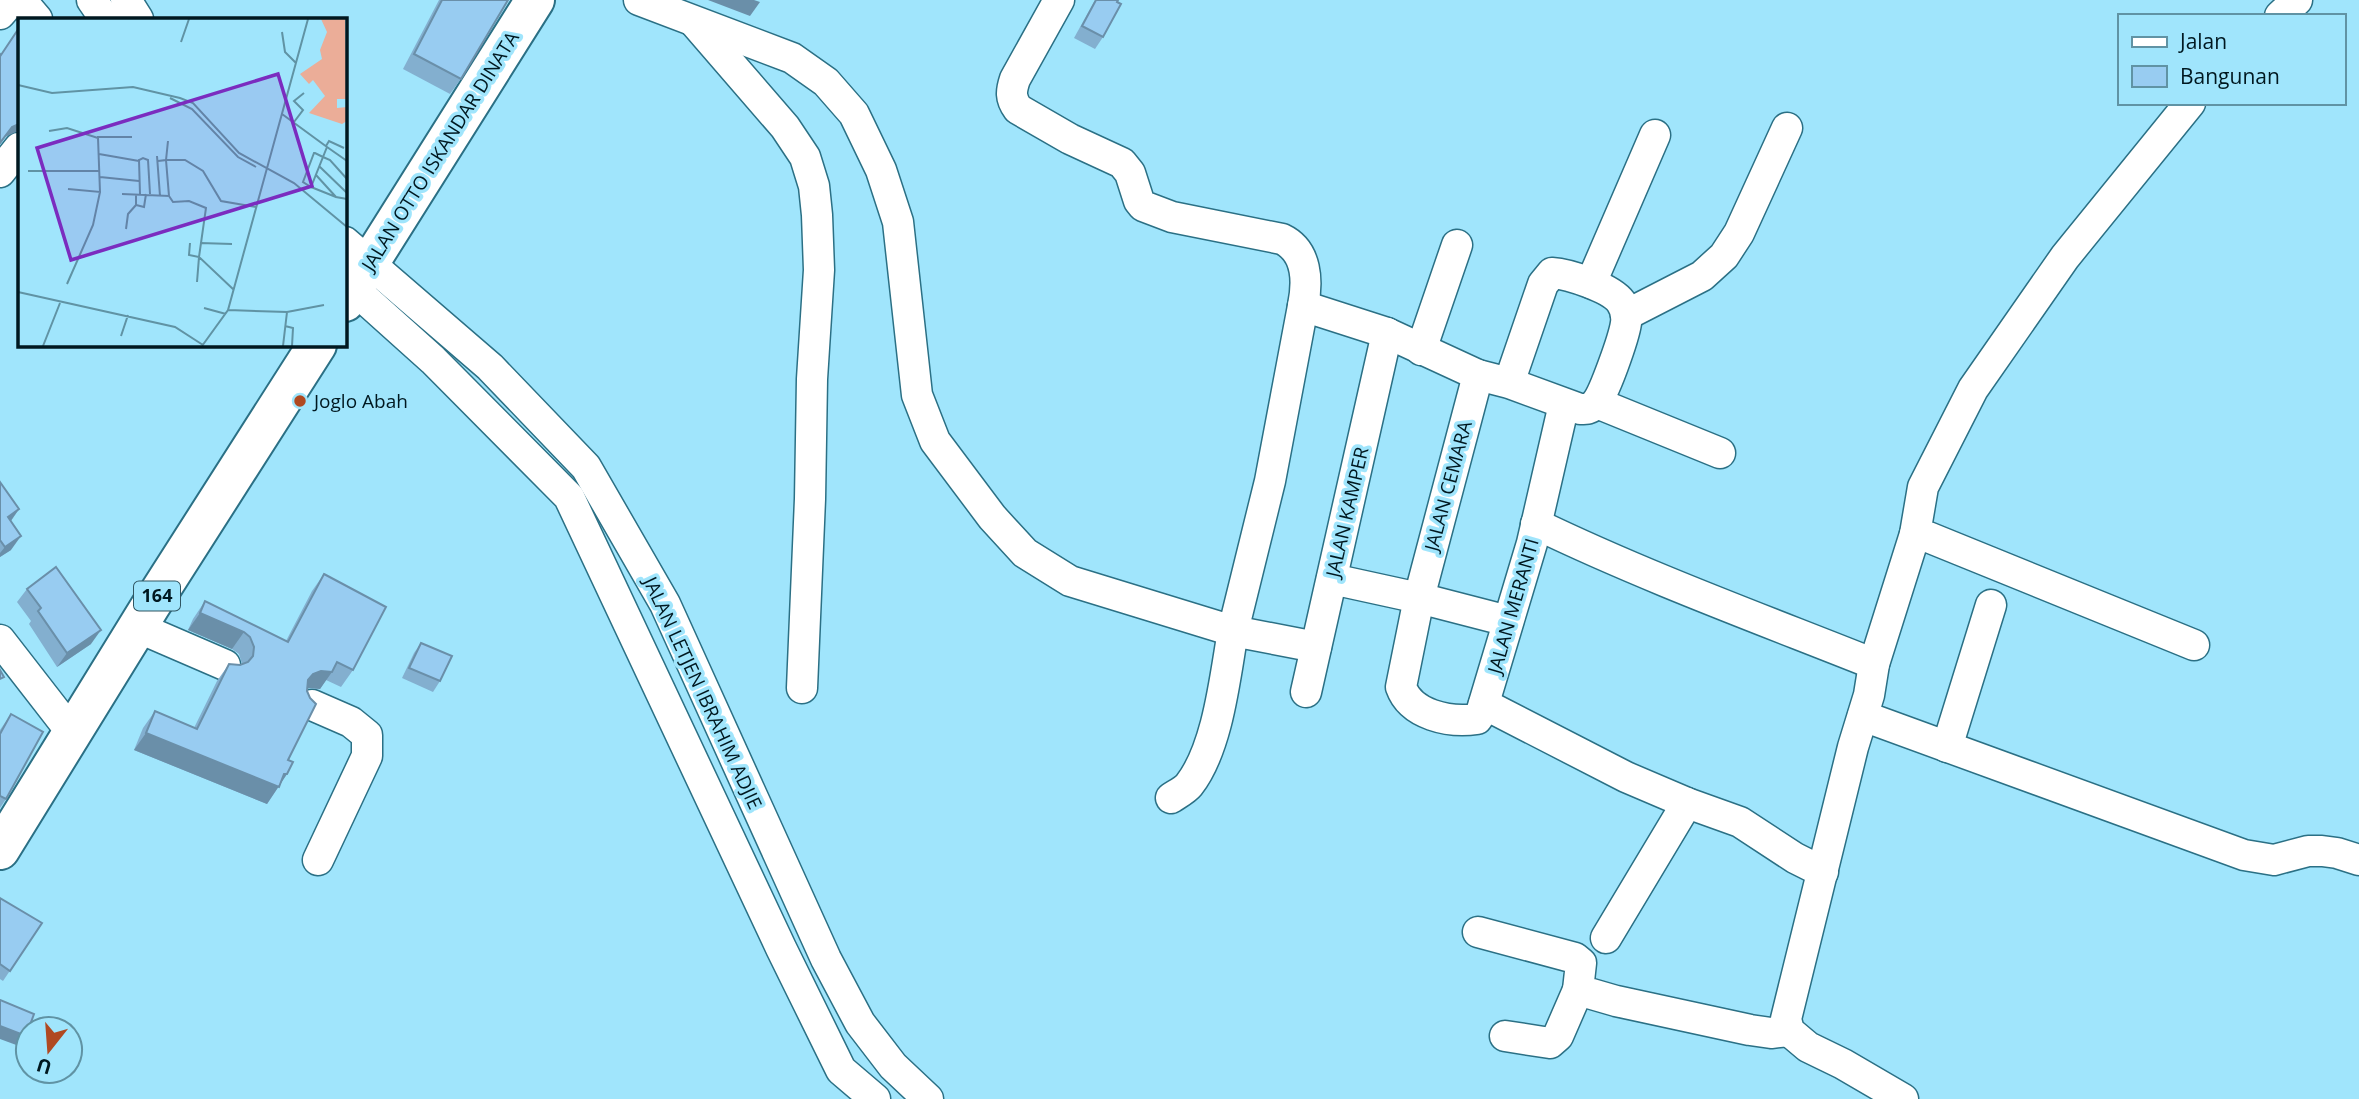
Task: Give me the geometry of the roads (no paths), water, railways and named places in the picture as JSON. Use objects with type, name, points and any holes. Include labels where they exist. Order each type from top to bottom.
[{"type":"main road","name":"JALAN OTTO ISKANDAR DINATA","points":[[351,275],[535,0]]},
{"type":"main road","name":"164","points":[[0,850],[137,627],[316,346]]},
{"type":"street","points":[[0,15],[12,0]]},
{"type":"street","points":[[21,0],[36,18]]},
{"type":"street","points":[[92,0],[104,18]]},
{"type":"street","points":[[126,0],[137,18]]},
{"type":"street","points":[[639,0],[792,58],[826,82],[854,114],[881,170],[898,222],[917,395],[934,441],[992,517],[1025,553],[1070,580],[1233,631],[1316,647]]},
{"type":"street","points":[[1059,0],[1016,79],[1012,90],[1013,102],[1018,109],[1070,139],[1122,163],[1130,173],[1143,206],[1172,217],[1282,239],[1299,251],[1305,272],[1306,292],[1270,481],[1233,631],[1214,728],[1198,770],[1187,787],[1171,798]]},
{"type":"street","points":[[2282,14],[2297,0]]},
{"type":"street","points":[[692,20],[785,127],[805,157],[814,186],[819,270],[812,379],[802,688]]},
{"type":"street","points":[[1903,1099],[1808,1047],[1789,1031],[1786,1019],[1873,679],[1874,664],[1915,534],[1923,487],[1973,389],[2064,257],[2188,105]]},
{"type":"street","points":[[1626,315],[1702,276],[1724,256],[1738,233],[1787,128]]},
{"type":"street","points":[[1591,283],[1655,135]]},
{"type":"street","points":[[0,172],[18,149]]},
{"type":"street","points":[[1421,350],[1457,245]]},
{"type":"street","points":[[1303,306],[1387,333],[1478,375],[1509,383],[1580,409],[1590,408],[1597,403],[1616,358],[1626,326],[1626,315],[1621,301],[1591,283],[1552,273],[1543,284],[1509,383]]},
{"type":"street","name":"JALAN LETJEN IBRAHIM ADJIE","points":[[351,275],[569,497],[841,1070],[875,1099]]},
{"type":"street","name":"JALAN LETJEN IBRAHIM ADJIE","points":[[351,275],[490,367],[586,467],[665,604],[826,959],[860,1023],[893,1066],[928,1099]]},
{"type":"street","name":"JALAN KAMPER","points":[[1306,692],[1387,333]]},
{"type":"street","name":"JALAN CEMARA","points":[[1478,375],[1419,598],[1401,687],[1414,707],[1456,720],[1477,719],[1484,704]]},
{"type":"street","points":[[1597,403],[1720,453]]},
{"type":"street","name":"JALAN MERANTI","points":[[1484,704],[1536,524],[1564,404]]},
{"type":"street","points":[[1536,524],[1577,544],[1874,664]]},
{"type":"street","points":[[1915,534],[2194,645]]},
{"type":"street","points":[[1332,579],[1508,621]]},
{"type":"street","points":[[1947,747],[1991,605]]},
{"type":"street","points":[[137,627],[225,665]]},
{"type":"street","points":[[0,640],[73,734]]},
{"type":"street","points":[[1484,704],[1590,760],[1687,803],[1740,822],[1795,858],[1823,872]]},
{"type":"street","points":[[312,705],[351,722],[367,735],[367,756],[318,859]]},
{"type":"street","points":[[1863,716],[2244,855],[2274,860],[2308,851],[2322,851],[2359,860]]},
{"type":"street","points":[[1606,938],[1687,803]]},
{"type":"street","points":[[1478,932],[1575,958],[1581,963],[1578,990],[1558,1036],[1550,1043],[1505,1036]]},
{"type":"street","points":[[1578,990],[1616,1001],[1750,1030],[1789,1031]]},
{"type":"place","name":"Joglo Abah","points":[[300,401]]}]
